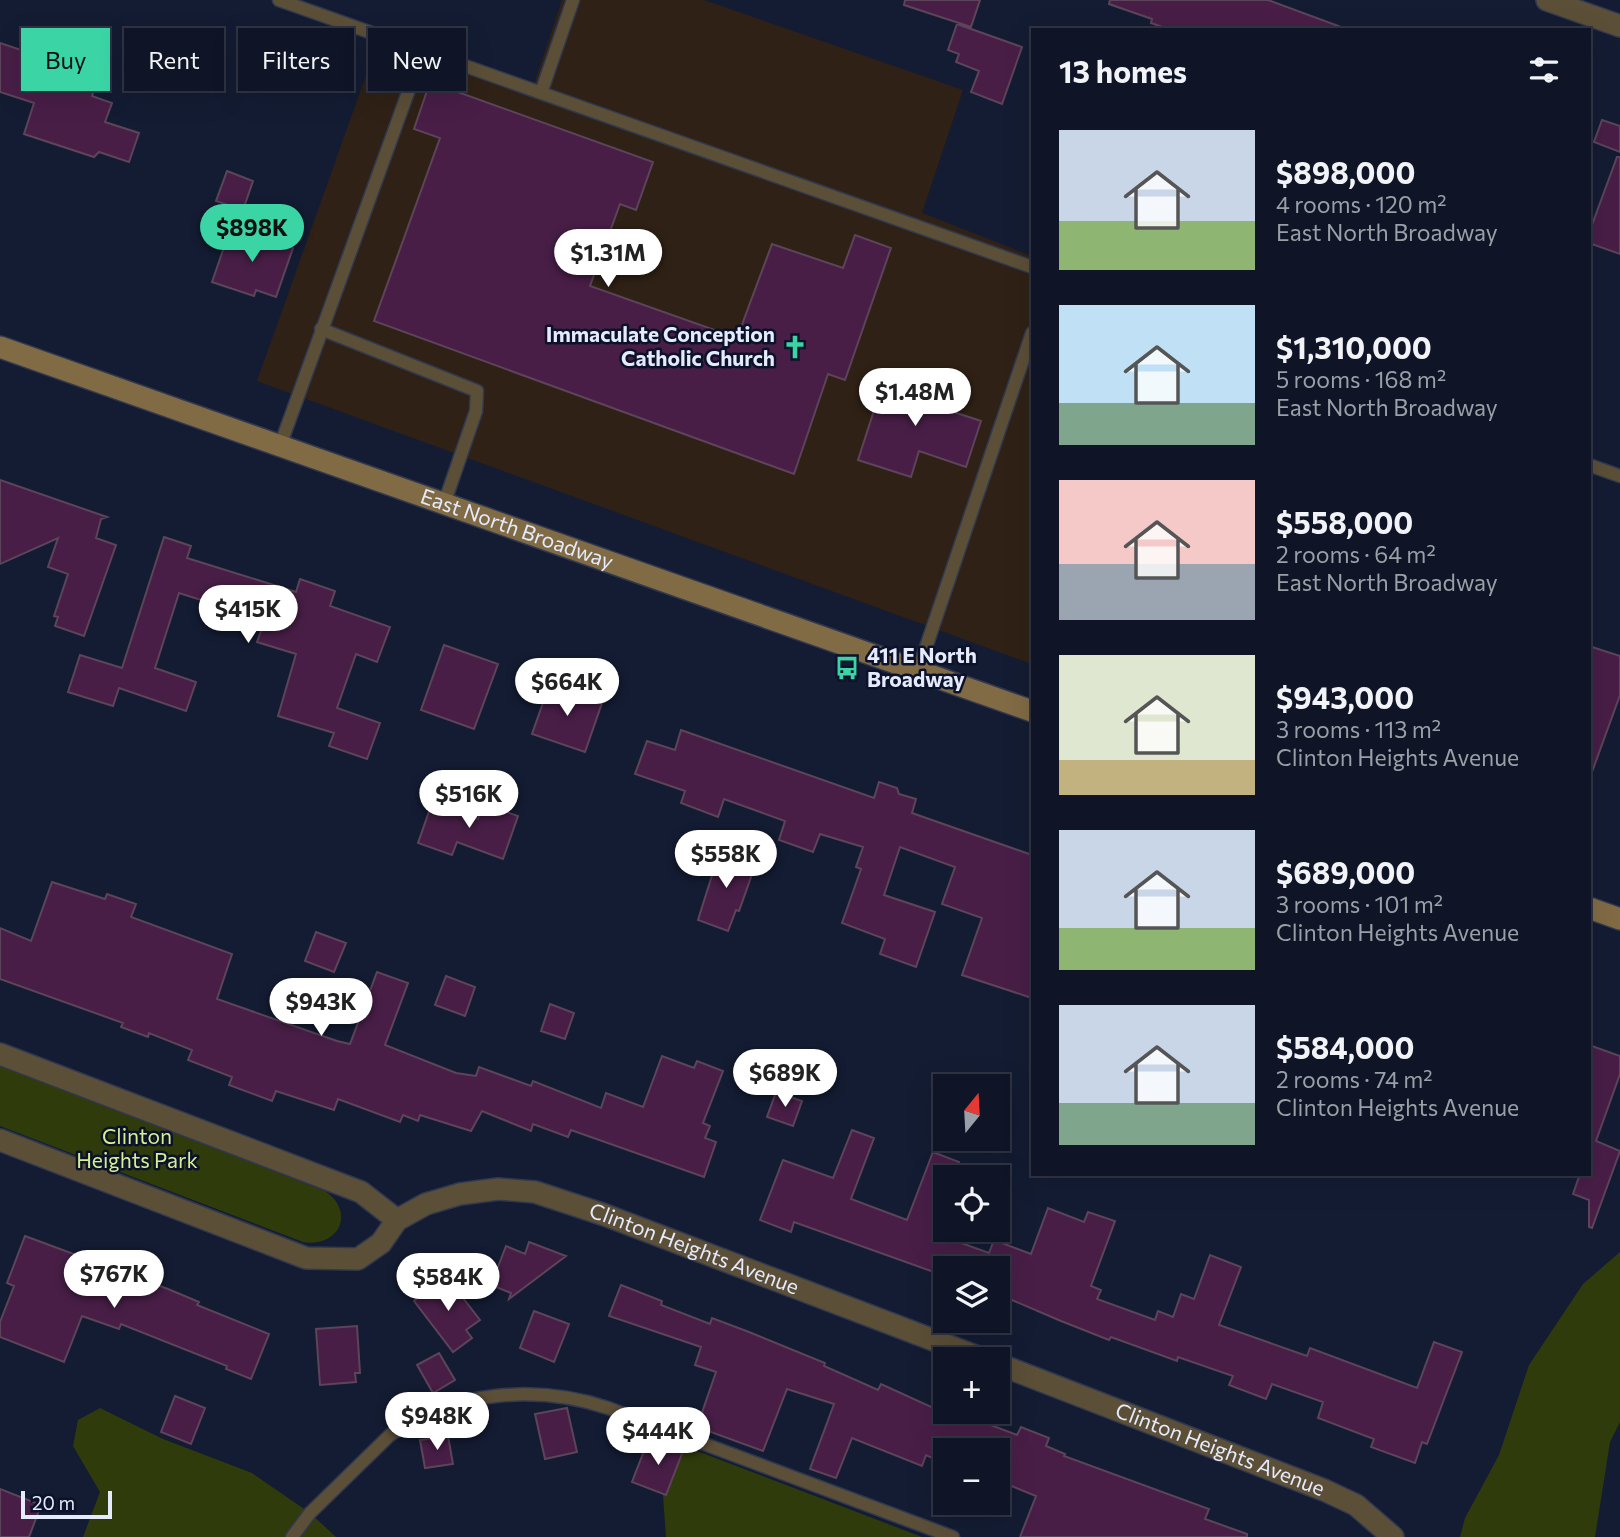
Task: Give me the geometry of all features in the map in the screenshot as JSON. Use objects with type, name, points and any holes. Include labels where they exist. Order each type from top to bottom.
[{"type":"main road","name":"East North Broadway","points":[[0,347],[1031,711]]},
{"type":"main road","points":[[1591,909],[1620,919]]},
{"type":"street","points":[[1547,0],[1620,26]]},
{"type":"street","points":[[0,1054],[361,1192],[397,1220]]},
{"type":"street","name":"Clinton Heights Avenue","points":[[0,1140],[306,1258],[358,1259],[381,1243],[397,1220],[426,1205],[460,1194],[498,1189],[535,1192],[605,1214],[952,1347]]},
{"type":"street","name":"Clinton Heights Avenue","points":[[1010,1369],[1324,1490],[1356,1505],[1393,1537]]},
{"type":"lane","points":[[279,0],[368,32]]},
{"type":"lane","points":[[541,93],[573,0]]},
{"type":"lane","points":[[466,66],[1031,267]]},
{"type":"lane","points":[[281,446],[408,91]]},
{"type":"lane","points":[[321,329],[477,391],[476,411],[444,504]]},
{"type":"lane","points":[[918,671],[1031,336]]},
{"type":"lane","points":[[1591,466],[1620,476]]},
{"type":"lane","points":[[292,1537],[310,1513],[390,1435],[405,1425],[449,1406],[525,1393],[558,1395],[608,1408],[953,1537]]},
{"type":"shaded area","points":[[562,0],[704,0],[963,90],[922,213],[1031,256],[1031,664],[257,381],[368,70],[368,91],[466,91],[466,67],[532,90]]},
{"type":"green space","name":"Clinton Heights Park","points":[[0,1066],[325,1191],[340,1209],[339,1227],[326,1240],[303,1242],[0,1126]]},
{"type":"green space","points":[[1620,1252],[1620,1422],[1610,1442],[1595,1537],[1460,1537],[1465,1518],[1499,1455],[1529,1365],[1583,1284]]},
{"type":"green space","points":[[100,1408],[163,1439],[252,1473],[310,1513],[336,1537],[83,1537],[100,1492],[73,1446],[78,1420]]},
{"type":"green space","points":[[697,1451],[922,1537],[666,1537],[661,1468],[672,1453]]},
{"type":"building","points":[[905,0],[980,0],[971,27],[904,5]]},
{"type":"building","points":[[1110,0],[1268,0],[1341,28],[1165,28],[1151,23],[1152,19],[1109,4]]},
{"type":"building","points":[[957,24],[1022,47],[1002,104],[971,92],[979,71],[956,62],[959,54],[948,50]]},
{"type":"building","points":[[0,43],[21,50],[21,91],[94,91],[92,96],[112,103],[105,122],[139,133],[129,162],[99,152],[94,157],[24,134],[34,103],[0,92]]},
{"type":"building","points":[[427,91],[455,91],[653,162],[636,210],[620,204],[590,286],[737,338],[772,244],[843,268],[855,235],[891,248],[845,380],[828,374],[794,474],[374,321],[440,138],[414,129]]},
{"type":"building","points":[[1602,120],[1620,126],[1620,152],[1594,142]]},
{"type":"building","points":[[1617,157],[1620,157],[1620,254],[1591,244],[1591,228]]},
{"type":"building","points":[[227,171],[253,181],[243,210],[216,201]]},
{"type":"building","points":[[231,227],[293,248],[276,297],[256,290],[254,296],[212,282]]},
{"type":"building","points":[[887,370],[938,386],[932,405],[981,421],[966,467],[919,451],[911,477],[858,460]]},
{"type":"building","points":[[0,480],[107,517],[101,519],[96,538],[116,545],[84,636],[55,626],[58,617],[54,616],[68,574],[48,567],[58,538],[0,564]]},
{"type":"building","points":[[164,537],[191,546],[187,558],[296,592],[300,579],[335,591],[330,606],[390,627],[377,662],[356,654],[337,708],[380,723],[367,759],[329,746],[334,733],[278,716],[296,654],[257,642],[265,620],[179,593],[155,668],[196,682],[186,711],[119,688],[113,706],[68,692],[80,655],[122,668]]},
{"type":"building","points":[[444,645],[498,664],[474,729],[421,710]]},
{"type":"building","points":[[1591,647],[1620,656],[1620,695],[1592,772]]},
{"type":"building","points":[[550,683],[602,703],[585,752],[532,734]]},
{"type":"building","points":[[681,730],[874,798],[879,782],[897,788],[899,794],[916,799],[912,813],[1031,855],[1031,998],[962,975],[982,918],[942,904],[955,867],[900,847],[884,895],[935,912],[916,967],[880,954],[885,939],[842,923],[861,869],[856,867],[863,847],[820,834],[813,852],[779,840],[785,821],[724,799],[718,817],[681,803],[685,791],[635,774],[647,741],[675,750]]},
{"type":"building","points":[[432,803],[478,819],[484,804],[518,816],[503,859],[457,842],[452,855],[418,843]]},
{"type":"building","points":[[720,850],[756,863],[739,911],[736,910],[728,931],[698,920]]},
{"type":"building","points":[[52,882],[105,899],[107,894],[136,904],[131,917],[232,954],[217,999],[337,1041],[350,1044],[377,972],[408,983],[385,1045],[456,1073],[476,1076],[479,1067],[531,1086],[533,1081],[601,1108],[606,1093],[643,1107],[662,1056],[694,1068],[697,1061],[723,1071],[703,1123],[710,1126],[705,1138],[716,1142],[704,1177],[571,1130],[568,1137],[533,1124],[531,1131],[482,1111],[471,1131],[420,1115],[418,1121],[403,1115],[400,1122],[338,1099],[334,1110],[276,1091],[272,1101],[229,1085],[232,1077],[188,1060],[192,1050],[149,1033],[148,1037],[121,1027],[123,1023],[0,979],[0,928],[31,941]]},
{"type":"building","points":[[316,932],[346,943],[334,972],[305,961]]},
{"type":"building","points":[[446,976],[475,987],[465,1016],[435,1005]]},
{"type":"building","points":[[550,1004],[574,1013],[565,1039],[541,1031]]},
{"type":"building","points":[[1591,1046],[1620,1056],[1620,1074],[1596,1141],[1620,1151],[1592,1228],[1589,1227],[1589,1200],[1573,1194],[1579,1176],[1591,1176]]},
{"type":"building","points":[[776,1092],[802,1101],[793,1126],[767,1117]]},
{"type":"building","points":[[852,1130],[874,1138],[851,1199],[907,1220],[933,1152],[959,1162],[958,1165],[933,1165],[933,1242],[958,1242],[989,1253],[993,1242],[999,1242],[1031,1254],[1048,1208],[1084,1222],[1088,1212],[1115,1221],[1091,1286],[1101,1290],[1097,1299],[1155,1320],[1158,1311],[1173,1317],[1181,1294],[1194,1299],[1210,1255],[1241,1267],[1219,1325],[1307,1356],[1310,1348],[1417,1388],[1434,1342],[1462,1352],[1427,1444],[1422,1442],[1415,1463],[1371,1447],[1374,1439],[1318,1418],[1323,1402],[1272,1384],[1266,1399],[1229,1385],[1233,1376],[1178,1357],[1177,1361],[1111,1337],[1109,1340],[1010,1299],[1010,1256],[933,1256],[933,1272],[794,1222],[791,1232],[760,1220],[783,1160],[833,1178]]},
{"type":"building","points":[[25,1236],[168,1289],[199,1302],[197,1305],[269,1334],[251,1379],[226,1369],[227,1366],[121,1324],[119,1329],[82,1316],[64,1362],[0,1337],[0,1322],[14,1286],[7,1283]]},
{"type":"building","points":[[529,1242],[566,1256],[509,1299],[511,1293],[491,1285],[506,1246],[525,1254]]},
{"type":"building","points":[[446,1276],[480,1320],[466,1330],[472,1338],[453,1352],[414,1301]]},
{"type":"building","points":[[621,1285],[662,1301],[661,1305],[710,1324],[712,1318],[825,1363],[824,1366],[878,1390],[881,1384],[933,1408],[933,1424],[988,1424],[1017,1435],[1021,1427],[1049,1438],[1046,1446],[1065,1454],[1064,1456],[1209,1509],[1205,1519],[1247,1534],[1247,1537],[1020,1537],[1036,1496],[1010,1485],[1010,1438],[933,1438],[933,1458],[926,1455],[922,1466],[852,1438],[836,1478],[810,1469],[834,1404],[787,1389],[763,1451],[697,1427],[716,1372],[695,1365],[701,1347],[609,1316]]},
{"type":"building","points":[[534,1311],[569,1324],[554,1362],[520,1348]]},
{"type":"building","points":[[357,1326],[360,1373],[355,1373],[356,1382],[320,1385],[316,1329]]},
{"type":"building","points":[[439,1353],[455,1380],[433,1393],[417,1365]]},
{"type":"building","points":[[175,1396],[205,1408],[191,1444],[161,1432]]},
{"type":"building","points":[[567,1408],[577,1452],[545,1459],[535,1414]]},
{"type":"building","points":[[448,1436],[453,1464],[425,1468],[420,1440]]},
{"type":"building","points":[[649,1438],[683,1451],[666,1495],[632,1482]]},
{"type":"building","points":[[0,1489],[41,1505],[29,1537],[0,1537]]},
{"type":"place","name":"Immaculate Conception Catholic Church","points":[[795,347]]},
{"type":"place","name":"411 E North Broadway","points":[[847,668]]}]
